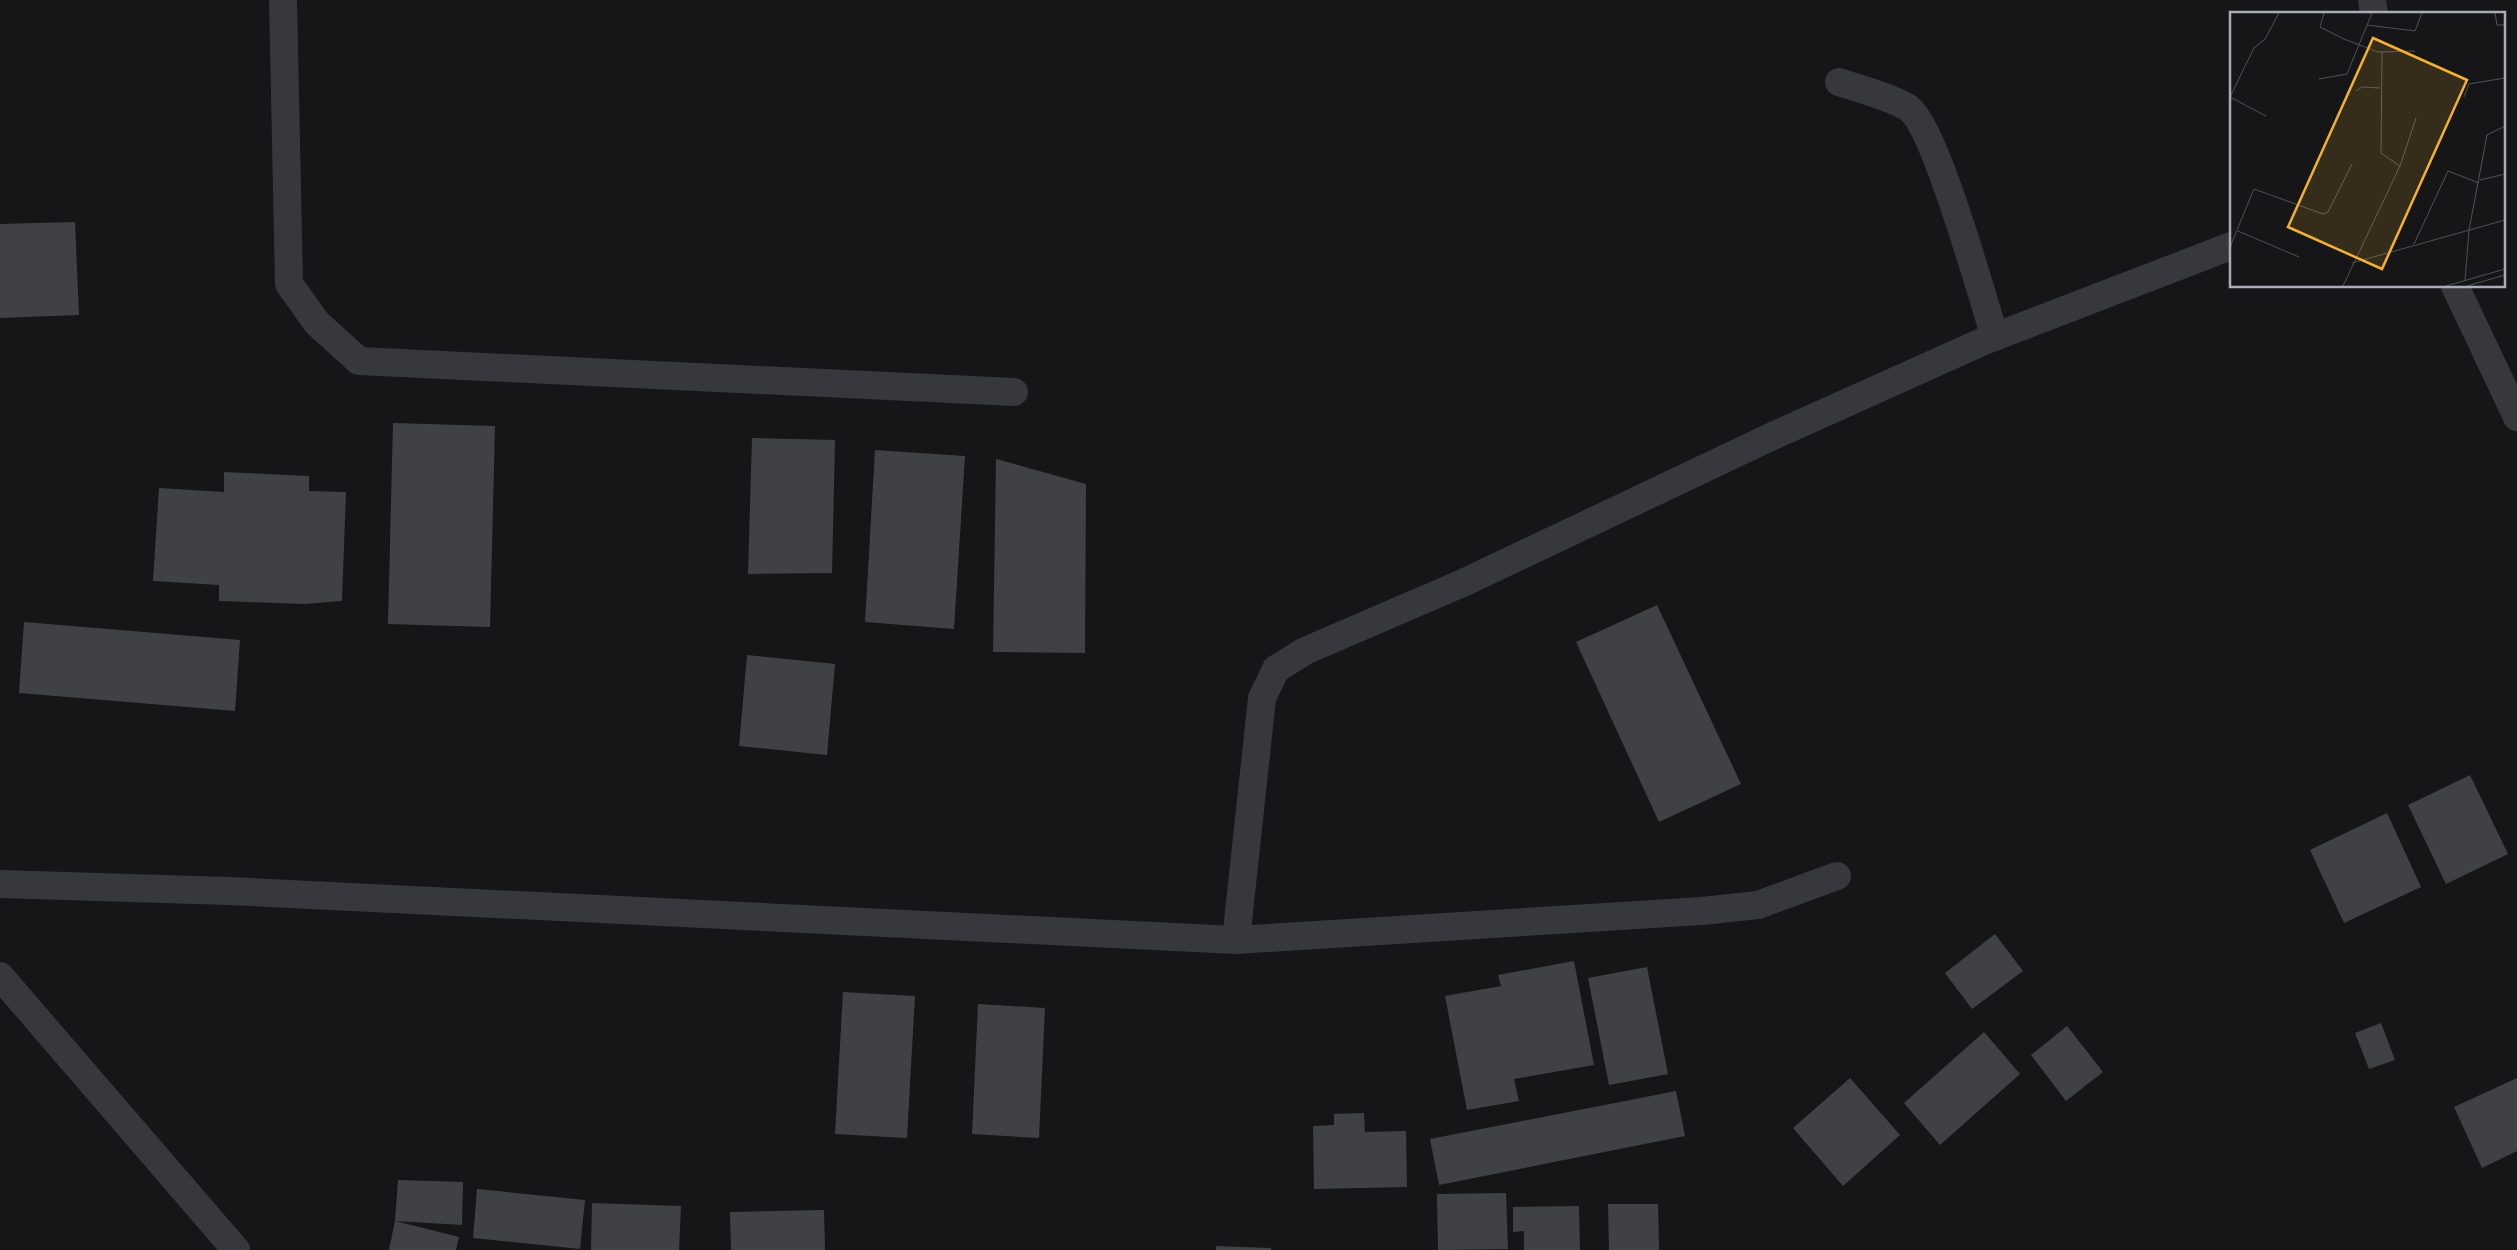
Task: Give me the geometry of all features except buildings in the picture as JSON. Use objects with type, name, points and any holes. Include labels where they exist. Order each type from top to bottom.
[{"type":"street","points":[[283,0],[289,284],[317,323],[359,361],[1014,392]]},
{"type":"street","points":[[1839,82],[1908,108],[1922,124],[1941,167],[1994,337]]},
{"type":"street","points":[[1236,940],[1262,698],[1276,669],[1305,651],[1465,582],[1776,435],[1994,337],[2230,246]]},
{"type":"street","points":[[2456,288],[2517,417]]},
{"type":"street","points":[[0,884],[229,891],[1236,940],[1758,905],[1838,876]]},
{"type":"street","points":[[0,976],[236,1250]]}]
